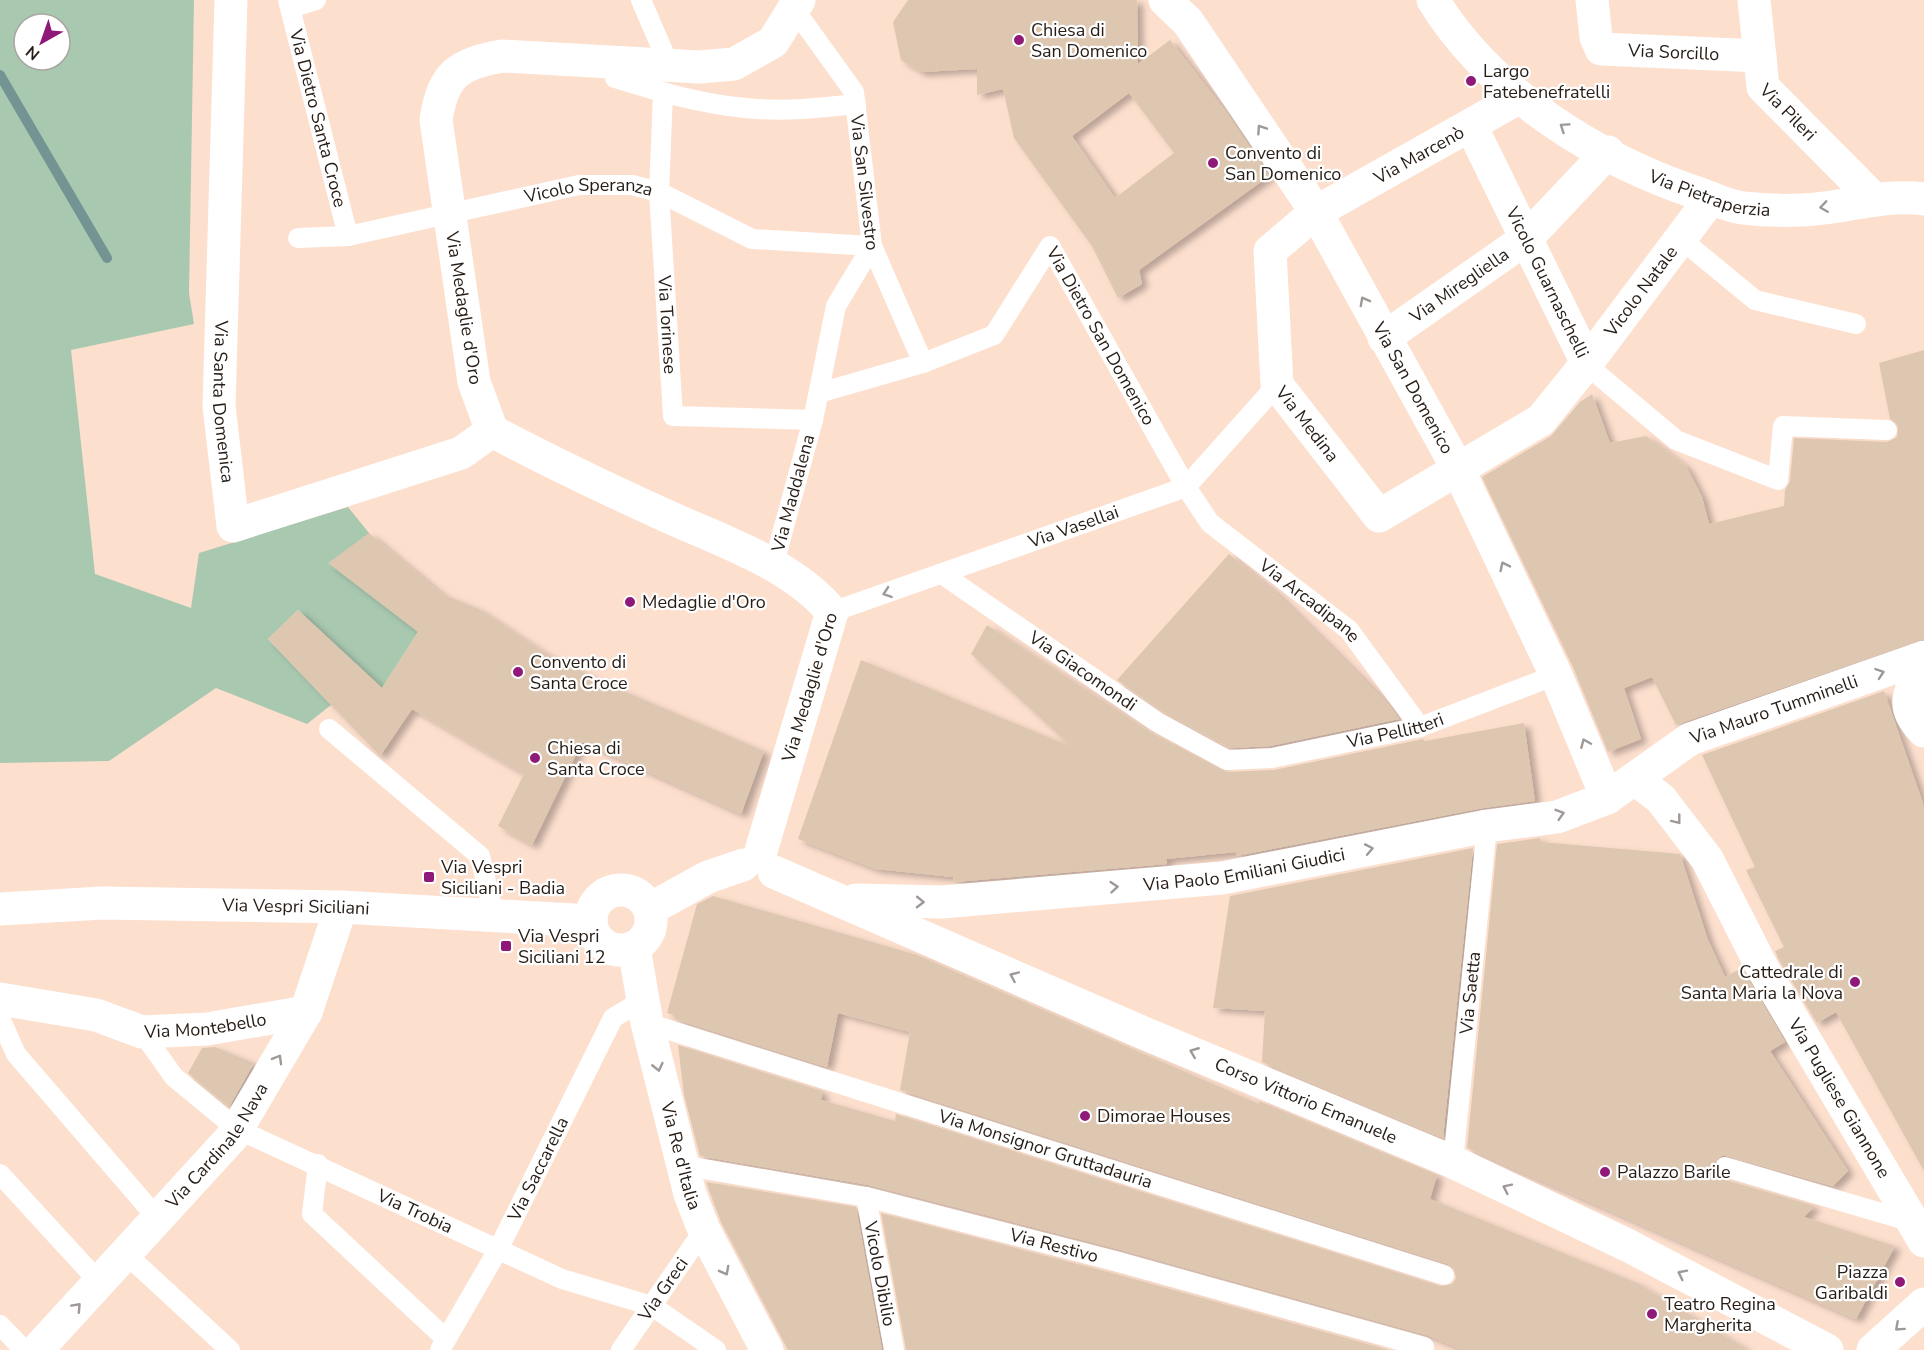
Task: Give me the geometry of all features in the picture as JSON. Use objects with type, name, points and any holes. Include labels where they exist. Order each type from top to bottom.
[{"type":"street","name":"Via Santa Domenica","points":[[231,0],[219,406],[233,526],[461,453],[492,432]]},
{"type":"street","name":"Via Pietraperzia","points":[[1433,0],[1451,30],[1491,72],[1520,97],[1578,136],[1661,181],[1741,208],[1803,210],[1875,200],[1924,199]]},
{"type":"street","points":[[1451,30],[1464,0]]},
{"type":"street","name":"Via Sorcillo","points":[[1593,0],[1596,37],[1601,49],[1760,56]]},
{"type":"street","name":"Via Pileri","points":[[1754,0],[1763,87],[1875,200]]},
{"type":"street","name":"Via San Domenico","points":[[1172,2],[1194,30],[1316,212],[1459,471],[1556,675],[1607,798]]},
{"type":"street","name":"Via Medaglie d'Oro","points":[[760,863],[832,612],[820,597],[773,567],[566,470],[492,432],[474,382],[436,120],[440,96],[452,74],[474,61],[502,56],[666,79],[699,67],[734,64],[773,42],[797,5]]},
{"type":"street","name":"Via Marcenò","points":[[1316,212],[1520,97]]},
{"type":"street","name":"Vicolo Guarnaschelli","points":[[1471,126],[1587,363]]},
{"type":"street","name":"Via Miregliella","points":[[1384,338],[1527,238],[1608,152]]},
{"type":"street","name":"Vicolo Natale","points":[[1459,471],[1541,420],[1712,198]]},
{"type":"street","name":"Via Medina","points":[[1316,212],[1270,250],[1277,385],[1379,516],[1459,471]]},
{"type":"street","name":"Via Mauro Tumminelli","points":[[1635,779],[1690,739],[1924,657]]},
{"type":"street","points":[[1924,666],[1908,694],[1909,711],[1924,731]]},
{"type":"street","name":"Via Paolo Emiliani Giudici","points":[[840,900],[942,902],[1222,878],[1487,826],[1557,817],[1607,798],[1635,779]]},
{"type":"street","name":"Via Pugliese Giannone","points":[[1635,779],[1660,799],[1707,859],[1763,969],[1918,1231]]},
{"type":"street","points":[[650,909],[708,878],[760,863]]},
{"type":"street","name":"Corso Vittorio Emanuele","points":[[760,863],[1139,1031],[1453,1162],[1629,1246],[1827,1350]]},
{"type":"street","points":[[615,890],[636,894],[650,909],[651,927],[648,936],[634,948],[624,951],[605,946],[597,939],[591,921],[598,901],[615,890]]},
{"type":"street","name":"Via Vespri Siciliani","points":[[0,909],[102,903],[341,907],[591,921]]},
{"type":"street","name":"Via Cardinale Nava","points":[[37,1350],[158,1219],[237,1129],[306,1012],[341,907]]},
{"type":"street","name":"Via Re d'Italia","points":[[634,948],[645,1012],[681,1164],[704,1230],[767,1350]]},
{"type":"street","name":"Via Montebello","points":[[0,999],[96,1015],[142,1032],[166,1033],[207,1029],[306,1012]]},
{"type":"street","points":[[1873,1350],[1924,1304]]},
{"type":"lane","points":[[290,4],[316,0]]},
{"type":"lane","points":[[641,0],[666,79]]},
{"type":"lane","name":"Via Dietro Santa Croce","points":[[290,4],[348,236]]},
{"type":"lane","name":"Via San Silvestro","points":[[797,5],[854,92],[872,246],[923,363]]},
{"type":"lane","points":[[615,78],[666,79],[745,108],[809,109],[856,104]]},
{"type":"lane","name":"Via Torinese","points":[[666,79],[659,192],[673,416],[813,420]]},
{"type":"lane","name":"Vicolo Speranza","points":[[298,238],[348,236],[579,185],[633,185],[659,192],[752,239],[872,246]]},
{"type":"lane","points":[[1681,239],[1755,300],[1856,324]]},
{"type":"lane","name":"Via Maddalena","points":[[773,567],[813,420],[836,306],[872,246]]},
{"type":"lane","name":"Via Dietro San Domenico","points":[[923,363],[994,335],[1050,246],[1186,487]]},
{"type":"lane","points":[[819,393],[923,363]]},
{"type":"lane","name":"Vicolo Guarnaschelli","points":[[1587,363],[1676,440],[1778,480],[1783,426],[1887,430]]},
{"type":"lane","name":"Via Vasellai","points":[[832,612],[1186,487],[1277,385]]},
{"type":"lane","name":"Via Arcadipane","points":[[1186,487],[1209,523],[1349,630],[1420,727]]},
{"type":"lane","name":"Via Giacomondi","points":[[942,574],[1157,722],[1227,760]]},
{"type":"lane","name":"Via Pellitteri","points":[[1227,760],[1272,758],[1420,727],[1556,675]]},
{"type":"lane","points":[[329,729],[480,856],[494,916]]},
{"type":"lane","name":"Via Saetta","points":[[1453,1162],[1487,826]]},
{"type":"lane","name":"Via Saccarella","points":[[443,1345],[499,1248],[613,1018],[645,1012]]},
{"type":"lane","name":"Via Monsignor Gruttadauria","points":[[645,1012],[1444,1275]]},
{"type":"lane","points":[[0,1017],[16,1054],[158,1219]]},
{"type":"lane","name":"Via Trobia","points":[[142,1032],[174,1077],[237,1129],[318,1164],[562,1279],[652,1306],[716,1350]]},
{"type":"lane","points":[[318,1164],[312,1214],[443,1345]]},
{"type":"lane","name":"Via Restivo","points":[[681,1164],[866,1197],[1115,1261],[1413,1346]]},
{"type":"lane","points":[[1725,1167],[1918,1231]]},
{"type":"lane","points":[[0,1174],[100,1283]]},
{"type":"lane","name":"Vicolo Dibilio","points":[[866,1197],[894,1350]]},
{"type":"lane","name":"Via Greci","points":[[621,1350],[704,1230]]},
{"type":"lane","points":[[126,1254],[230,1350]]},
{"type":"lane","points":[[0,1325],[24,1350]]},
{"type":"green space","points":[[0,0],[194,0],[189,293],[194,324],[71,350],[95,574],[191,608],[199,553],[348,507],[369,533],[418,632],[382,688],[298,610],[268,639],[331,705],[307,724],[216,688],[109,761],[0,763]]},
{"type":"building","name":"Convento di San Domenico","points":[[908,0],[1137,0],[1138,64],[1170,40],[1227,113],[1269,176],[1139,270],[1142,284],[1118,298],[1092,246],[1014,138],[1003,89],[977,95],[977,69],[921,72],[901,60],[893,22]],"holes":[[[1129,93],[1174,153],[1115,198],[1072,136]]]},
{"type":"building","points":[[1924,350],[1924,639],[1676,725],[1652,677],[1624,688],[1641,739],[1608,752],[1573,667],[1482,477],[1551,436],[1580,402],[1592,394],[1610,443],[1646,436],[1686,466],[1702,497],[1709,524],[1784,506],[1785,490],[1790,481],[1794,438],[1887,442],[1897,437],[1898,425],[1890,419],[1879,363]]},
{"type":"building","name":"Convento di Santa Croce","points":[[369,533],[442,594],[479,609],[547,654],[609,685],[764,751],[741,814],[582,742],[532,845],[498,826],[524,774],[412,709],[380,756],[268,639],[298,610],[382,688],[418,632],[328,563]]},
{"type":"building","points":[[1229,554],[1276,593],[1389,705],[1399,719],[1270,746],[1230,748],[1163,712],[1117,680]]},
{"type":"building","points":[[987,625],[1150,732],[1227,772],[1274,770],[1423,739],[1425,741],[1524,723],[1535,801],[1483,808],[1236,856],[1236,852],[1166,859],[1167,864],[954,882],[953,877],[876,869],[798,839],[861,660],[1072,747],[971,654]]},
{"type":"building","name":"Cattedrale di Santa Maria la Nova","points":[[1884,691],[1924,806],[1924,1171],[1836,1012],[1817,1023],[1779,960],[1775,951],[1784,947],[1746,870],[1755,867],[1702,755]]},
{"type":"building","points":[[1540,838],[1541,842],[1680,854],[1708,940],[1725,977],[1742,968],[1785,1042],[1770,1051],[1848,1171],[1833,1186],[1723,1155],[1714,1163],[1714,1170],[1722,1179],[1815,1206],[1804,1217],[1895,1246],[1856,1319],[1467,1148],[1497,844]]},
{"type":"building","points":[[1473,848],[1443,1138],[1262,1062],[1265,1011],[1213,1008],[1230,896]]},
{"type":"building","points":[[713,896],[917,955],[1259,1104],[1259,1101],[1437,1175],[1430,1199],[1637,1283],[1748,1350],[1464,1350],[1427,1335],[1118,1249],[869,1185],[700,1156],[684,1095],[678,1045],[822,1091],[821,1100],[895,1121],[896,1114],[1440,1286],[1452,1284],[1456,1278],[1453,1267],[1448,1264],[900,1090],[910,1032],[838,1013],[827,1067],[675,1019],[674,1015],[667,1013],[697,904]]},
{"type":"building","points":[[215,1047],[254,1063],[229,1107],[188,1073],[202,1048]]},
{"type":"building","points":[[706,1182],[856,1207],[882,1350],[788,1350],[721,1222]]},
{"type":"building","points":[[881,1213],[1112,1273],[1389,1350],[906,1350]]},
{"type":"waterway","points":[[0,75],[107,258]]},
{"type":"place","name":"Chiesa di San Domenico","points":[[1019,40]]},
{"type":"place","name":"Largo Fatebenefratelli","points":[[1471,81]]},
{"type":"place","name":"Convento di San Domenico","points":[[1213,163]]},
{"type":"place","name":"Medaglie d'Oro","points":[[630,602]]},
{"type":"place","name":"Convento di Santa Croce","points":[[518,672]]},
{"type":"place","name":"Chiesa di Santa Croce","points":[[535,758]]},
{"type":"place","name":"Via Vespri Siciliani - Badia","points":[[429,877]]},
{"type":"place","name":"Via Vespri Siciliani 12","points":[[506,946]]},
{"type":"place","name":"Cattedrale di Santa Maria la Nova","points":[[1855,982]]},
{"type":"place","name":"Dimorae Houses","points":[[1085,1116]]},
{"type":"place","name":"Palazzo Barile","points":[[1605,1172]]},
{"type":"place","name":"Piazza Garibaldi","points":[[1900,1282]]},
{"type":"place","name":"Teatro Regina Margherita","points":[[1652,1314]]}]
